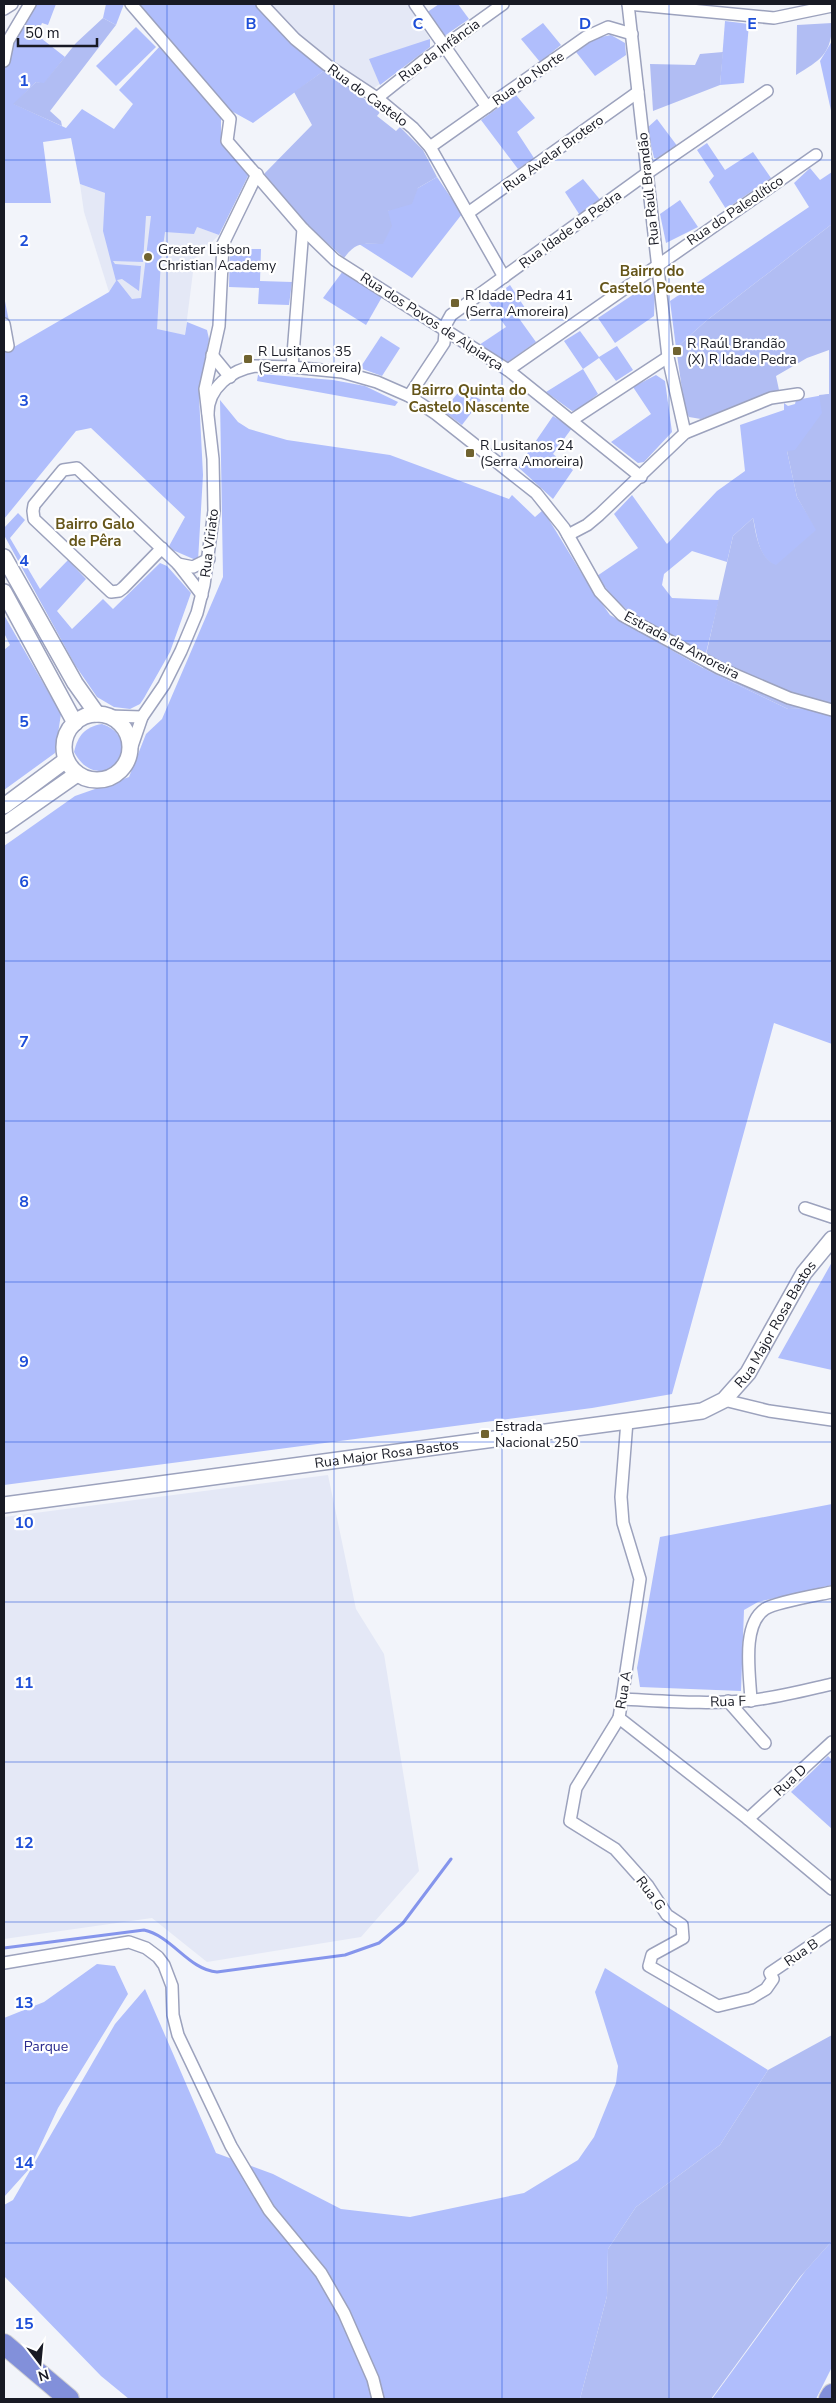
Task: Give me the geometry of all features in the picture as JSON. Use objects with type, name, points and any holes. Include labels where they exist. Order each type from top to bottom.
[{"type":"highway","points":[[4,2344],[69,2399]]},
{"type":"highway","points":[[829,2399],[832,2394]]},
{"type":"main road","points":[[4,557],[75,683],[103,715]]},
{"type":"main road","points":[[5,596],[75,723]]},
{"type":"main road","points":[[89,715],[103,715],[117,721],[128,736],[129,755],[121,770],[104,780],[85,778],[76,774],[66,760],[64,740],[75,723],[89,715]]},
{"type":"main road","points":[[4,806],[66,760]]},
{"type":"main road","points":[[4,825],[76,774]]},
{"type":"main road","name":"Rua Major Rosa Bastos","points":[[4,1505],[702,1411],[724,1400],[748,1373],[804,1272],[832,1240]]},
{"type":"street","points":[[4,9],[12,4]]},
{"type":"street","points":[[4,60],[8,41],[30,4]]},
{"type":"street","name":"Rua dos Povos de Alpiarça","points":[[131,4],[230,118],[227,141],[303,229],[335,260],[508,370],[641,477]]},
{"type":"street","name":"Rua do Castelo","points":[[262,4],[295,39],[327,65],[377,98],[413,128],[430,147],[504,277]]},
{"type":"street","points":[[414,4],[487,107]]},
{"type":"street","name":"Rua da Infância","points":[[377,98],[444,46],[504,4]]},
{"type":"street","points":[[628,4],[774,18],[832,6]]},
{"type":"street","name":"Rua Raúl Brandão","points":[[628,4],[668,357],[685,432]]},
{"type":"street","name":"Rua do Norte","points":[[430,147],[586,37],[608,27],[632,34]]},
{"type":"street","name":"Rua Idade da Pedra","points":[[409,396],[444,343],[444,330],[451,316],[646,174],[767,91]]},
{"type":"street","name":"Rua Avelar Brotero","points":[[468,213],[638,92]]},
{"type":"street","name":"Rua do Paleolítico","points":[[508,370],[657,267],[670,255],[816,155]]},
{"type":"street","name":"Rua Viriato","points":[[129,755],[142,717],[164,685],[181,651],[202,595],[209,559],[214,511],[214,472],[205,389],[219,326],[222,244],[257,174]]},
{"type":"street","points":[[292,367],[303,229]]},
{"type":"street","points":[[4,324],[8,346]]},
{"type":"street","points":[[212,355],[230,377]]},
{"type":"street","points":[[572,420],[668,357]]},
{"type":"street","name":"Estrada da Amoreira","points":[[208,413],[211,394],[219,384],[243,369],[255,366],[328,370],[354,375],[377,382],[409,396],[436,414],[527,485],[544,501],[568,534],[600,592],[628,618],[720,668],[789,698],[832,710]]},
{"type":"street","points":[[568,534],[592,521],[641,477],[685,432],[771,398],[798,394]]},
{"type":"street","points":[[162,548],[123,588],[119,591],[111,592],[34,519],[32,511],[34,505],[63,470],[77,468],[162,548],[178,564],[202,595]]},
{"type":"street","points":[[178,564],[193,567],[209,559]]},
{"type":"street","points":[[178,564],[205,579]]},
{"type":"street","points":[[103,715],[142,717]]},
{"type":"street","points":[[805,1208],[832,1217]]},
{"type":"street","points":[[724,1400],[769,1412],[832,1420]]},
{"type":"street","name":"Rua A","points":[[627,1422],[620,1497],[623,1523],[640,1579],[619,1718],[748,1819],[832,1889]]},
{"type":"street","points":[[751,1701],[749,1640],[752,1624],[765,1609],[832,1592]]},
{"type":"street","name":"Rua F","points":[[622,1700],[751,1701],[784,1696],[832,1684]]},
{"type":"street","points":[[728,1702],[765,1743]]},
{"type":"street","name":"Rua G","points":[[619,1718],[576,1788],[570,1821],[615,1849],[648,1886],[667,1915],[682,1925],[683,1938],[652,1955],[649,1966],[718,2006],[751,1998],[766,1989],[773,1978],[770,1974]]},
{"type":"street","name":"Rua D","points":[[748,1819],[832,1742]]},
{"type":"street","name":"Rua B","points":[[770,1974],[832,1931]]},
{"type":"street","points":[[4,1963],[129,1942],[146,1948],[158,1957],[169,1975],[173,2015],[178,2035],[231,2146],[269,2210],[321,2273],[344,2312],[373,2379],[378,2399]]},
{"type":"shaded area","points":[[256,4],[407,4],[430,39],[430,47],[362,97],[325,70],[277,27]]},
{"type":"shaded area","points":[[103,18],[116,25],[50,111],[61,121],[62,126],[13,104],[36,82],[44,83],[76,43]]},
{"type":"shaded area","points":[[832,23],[830,42],[823,55],[796,75],[797,25]]},
{"type":"shaded area","points":[[723,52],[720,85],[653,111],[650,64],[695,65],[700,54]]},
{"type":"shaded area","points":[[325,70],[381,111],[377,116],[396,131],[400,127],[423,150],[437,177],[418,188],[412,204],[388,211],[392,226],[383,244],[357,246],[344,258],[307,225],[264,174],[312,125],[294,92]]},
{"type":"shaded area","name":"Greater Lisbon Christian Academy","points":[[80,184],[219,235],[192,262],[191,271],[193,272],[185,335],[160,331],[109,292],[84,212]]},
{"type":"shaded area","points":[[832,224],[832,708],[788,709],[703,668],[733,536],[753,518],[762,552],[770,562],[776,565],[816,530],[797,497],[787,451],[795,450],[822,413],[819,395],[829,394],[829,350],[807,358],[776,376],[779,390],[701,419],[689,417],[685,410],[676,348],[706,321]]},
{"type":"shaded area","points":[[328,1475],[356,1609],[384,1654],[419,1871],[361,1937],[207,1962],[152,1918],[4,1939],[4,1517]]},
{"type":"shaded area","points":[[832,2035],[832,2241],[800,2277],[711,2399],[580,2399],[607,2296],[608,2249],[636,2207],[720,2145],[768,2070]]},
{"type":"green space","points":[[36,4],[56,4],[48,25],[42,23],[37,35],[65,57],[44,84],[36,82],[14,104],[66,128],[82,109],[114,129],[133,104],[119,90],[161,45],[221,117],[221,138],[224,145],[249,174],[219,235],[197,227],[194,234],[165,232],[161,261],[157,329],[185,335],[187,322],[207,330],[209,339],[199,396],[203,475],[198,561],[168,548],[185,517],[91,428],[76,431],[4,519],[4,296],[14,347],[109,292],[116,281],[103,231],[105,193],[80,184],[71,138],[43,142],[51,203],[4,203],[4,73],[10,47]],"holes":[[[146,216],[151,216],[141,298],[132,299],[117,280],[122,279],[139,291],[141,266],[115,264],[113,261],[143,262]]]},
{"type":"green space","points":[[106,4],[124,4],[116,25],[103,18]]},
{"type":"green space","points":[[136,4],[256,4],[277,28],[325,70],[253,123],[226,108]]},
{"type":"green space","points":[[439,4],[458,4],[469,19],[443,37],[426,13]]},
{"type":"green space","points":[[725,21],[749,24],[744,83],[720,85]]},
{"type":"green space","points":[[543,23],[561,45],[540,62],[521,39]]},
{"type":"green space","points":[[136,27],[156,47],[116,86],[96,66]]},
{"type":"green space","points":[[611,35],[625,43],[626,55],[595,76],[576,52],[596,38]]},
{"type":"green space","points":[[430,39],[430,47],[380,85],[369,59]]},
{"type":"green space","points":[[832,41],[832,115],[820,61]]},
{"type":"green space","points":[[516,95],[535,118],[517,132],[534,158],[518,169],[481,120]]},
{"type":"green space","points":[[657,119],[678,147],[658,159],[654,158],[647,128]]},
{"type":"green space","points":[[707,143],[725,170],[753,152],[771,178],[726,209],[709,182],[714,176],[697,150]]},
{"type":"green space","points":[[810,168],[820,180],[832,172],[832,224],[706,321],[676,348],[670,301],[809,207],[794,183]]},
{"type":"green space","points":[[437,177],[462,214],[412,278],[359,244],[383,243],[388,211],[418,188]]},
{"type":"green space","points":[[583,179],[602,202],[581,217],[565,192]]},
{"type":"green space","points":[[680,200],[698,227],[666,243],[660,214]]},
{"type":"green space","points":[[230,249],[261,249],[260,281],[292,282],[289,305],[258,304],[259,288],[229,287]]},
{"type":"green space","points":[[343,271],[382,297],[366,325],[323,298]]},
{"type":"green space","points":[[510,285],[527,311],[518,317],[536,342],[508,362],[479,345],[506,327],[488,301]]},
{"type":"green space","points":[[646,286],[655,292],[654,316],[615,343],[598,318]]},
{"type":"green space","points":[[580,331],[599,357],[617,346],[633,370],[616,381],[599,358],[583,369],[564,341]]},
{"type":"green space","points":[[381,336],[400,348],[382,376],[360,368]]},
{"type":"green space","points":[[583,369],[598,394],[578,410],[572,411],[546,392]]},
{"type":"green space","points":[[258,375],[333,380],[365,386],[398,402],[395,406],[257,381]]},
{"type":"green space","points":[[656,375],[665,381],[672,432],[644,462],[638,463],[611,442],[651,414],[633,387]]},
{"type":"green space","points":[[462,388],[481,400],[462,425],[443,411]]},
{"type":"green space","points":[[829,394],[832,452],[787,451],[797,497],[817,530],[776,566],[765,558],[762,552],[757,539],[753,518],[733,536],[727,562],[692,551],[664,574],[662,585],[672,598],[719,600],[706,653],[646,623],[620,604],[597,576],[638,548],[614,514],[632,495],[667,544],[717,491],[745,471],[740,425],[784,410],[784,403],[788,406],[795,404],[796,400]]},
{"type":"green space","points":[[220,400],[238,422],[249,429],[287,440],[390,455],[509,499],[512,495],[535,517],[543,510],[587,582],[610,615],[703,668],[788,709],[832,708],[832,1044],[774,1023],[672,1394],[592,1408],[4,1485],[4,846],[75,796],[129,777],[146,734],[162,719],[223,577]]},
{"type":"green space","points":[[553,416],[572,428],[553,454],[573,470],[553,499],[518,467]]},
{"type":"green space","points":[[18,513],[25,520],[10,538],[40,589],[68,560],[86,579],[57,611],[72,629],[103,599],[113,609],[160,563],[167,566],[191,593],[170,652],[140,704],[130,709],[114,707],[97,697],[75,665],[4,535],[4,528]]},
{"type":"green space","points":[[4,615],[61,714],[55,753],[4,790],[4,650],[10,645],[4,633]]},
{"type":"green space","points":[[102,724],[115,731],[122,742],[124,752],[112,770],[106,771],[90,769],[81,762],[74,752],[83,733],[91,727]]},
{"type":"green space","points":[[832,1262],[832,1370],[778,1358]]},
{"type":"green space","points":[[832,1504],[832,1585],[758,1602],[744,1610],[741,1691],[640,1687],[637,1668],[660,1537]]},
{"type":"green space","points":[[828,1756],[832,1760],[832,1829],[791,1792]]},
{"type":"green space","name":"Parque","points":[[97,1964],[115,1966],[128,1994],[58,2108],[30,2168],[4,2197],[4,2018],[44,2002]]},
{"type":"green space","points":[[605,1968],[768,2070],[720,2145],[636,2207],[608,2249],[607,2296],[580,2399],[129,2399],[101,2376],[4,2276],[4,2205],[13,2200],[115,2024],[145,1989],[216,2153],[273,2174],[341,2209],[410,2217],[524,2193],[578,2160],[594,2137],[616,2083],[618,2066],[595,1992]]},
{"type":"green space","points":[[832,2241],[832,2367],[816,2399],[712,2399],[806,2270]]},
{"type":"waterway","points":[[4,1948],[144,1930],[154,1933],[198,1965],[207,1970],[217,1972],[345,1955],[379,1943],[403,1923],[451,1859]]},
{"type":"place","name":"Greater Lisbon Christian Academy","points":[[148,257]]},
{"type":"place","name":"R Idade Pedra 41 (Serra Amoreira)","points":[[455,303]]},
{"type":"place","name":"R Raúl Brandão (X) R Idade Pedra","points":[[677,351]]},
{"type":"place","name":"R Lusitanos 35 (Serra Amoreira)","points":[[248,359]]},
{"type":"place","name":"R Lusitanos 24 (Serra Amoreira)","points":[[470,453]]},
{"type":"place","name":"Estrada Nacional 250","points":[[485,1434]]},
{"type":"district","name":"Bairro do Castelo Poente","points":[[652,280]]},
{"type":"district","name":"Bairro Quinta do Castelo Nascente","points":[[469,398]]},
{"type":"district","name":"Bairro Galo de Pêra","points":[[95,532]]}]
